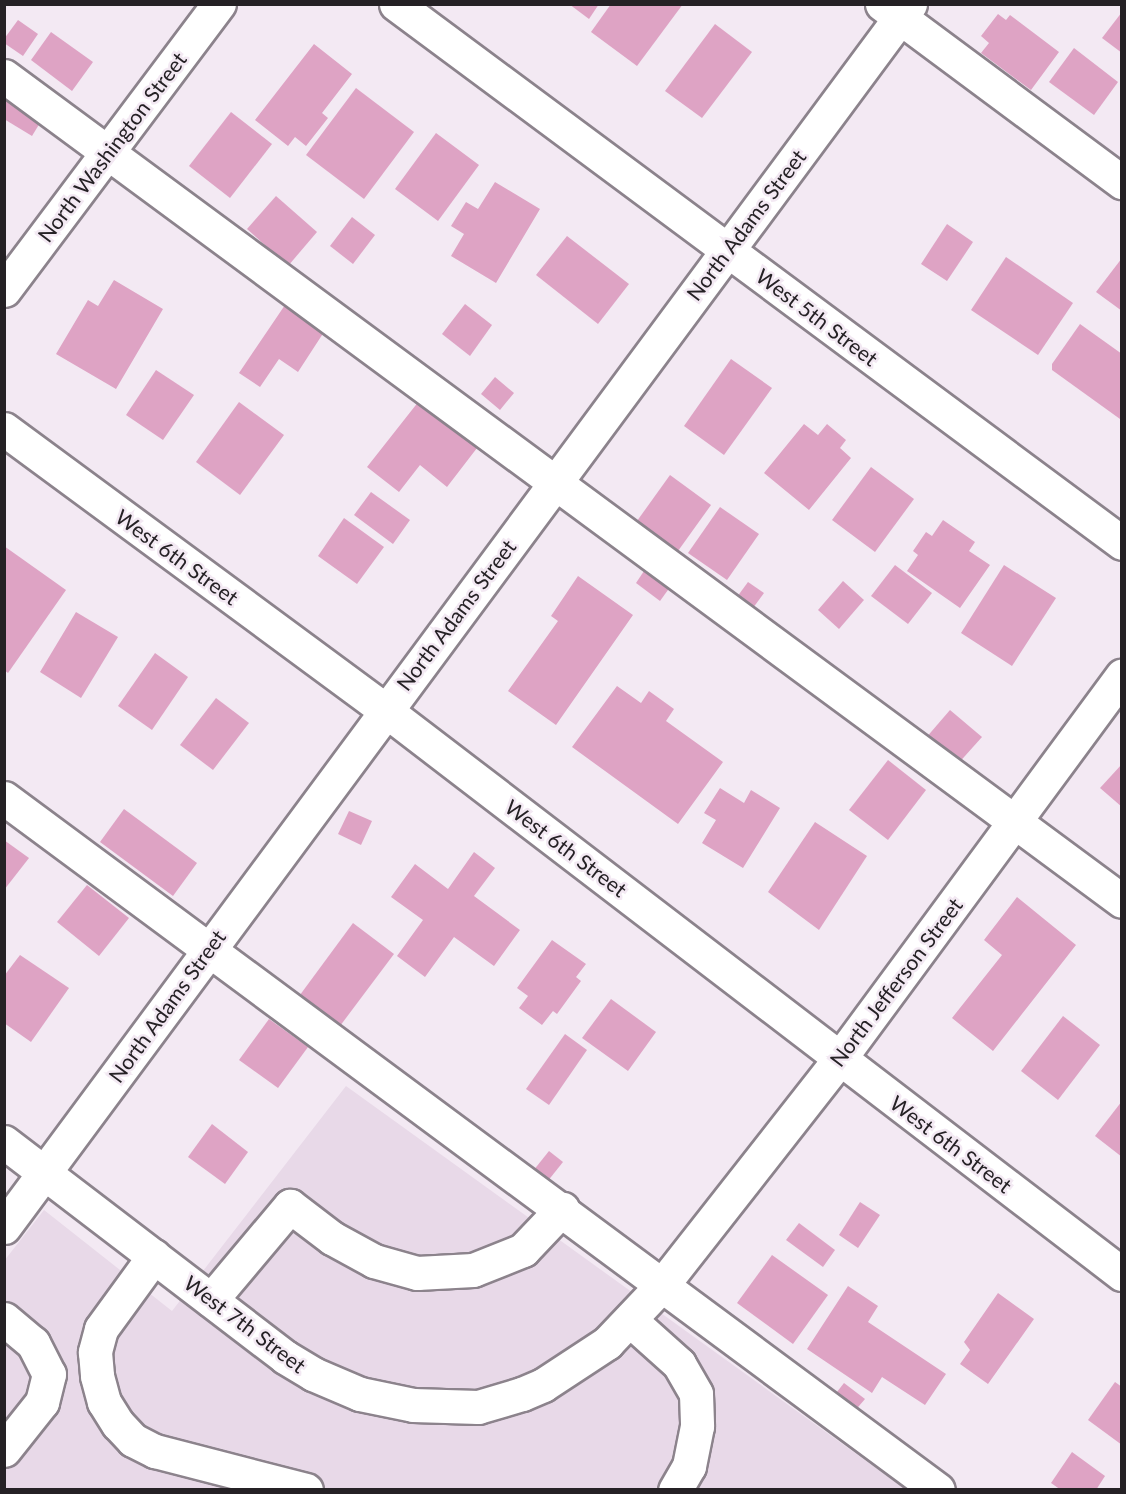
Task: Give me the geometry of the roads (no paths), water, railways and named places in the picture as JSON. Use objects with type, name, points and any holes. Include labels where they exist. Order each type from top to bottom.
[{"type":"street","name":"North Washington Street","points":[[4,290],[219,4]]},
{"type":"street","name":"West 5th Street","points":[[396,4],[1122,543]]},
{"type":"street","points":[[897,9],[1122,182]]},
{"type":"street","name":"North Adams Street","points":[[4,1227],[727,250],[897,9]]},
{"type":"street","points":[[4,76],[1122,901]]},
{"type":"street","name":"West 6th Street","points":[[4,429],[386,710],[1122,1274]]},
{"type":"street","name":"North Jefferson Street","points":[[663,1284],[840,1058],[1122,676]]},
{"type":"street","points":[[4,798],[562,1209],[938,1490]]},
{"type":"street","name":"West 7th Street","points":[[4,1142],[46,1171],[285,1357],[334,1385],[381,1400],[458,1408],[501,1402],[543,1385],[593,1353],[630,1320],[663,1284]]},
{"type":"street","points":[[211,1300],[290,1206],[332,1238],[374,1261],[417,1273],[473,1270],[523,1250],[562,1209]]},
{"type":"street","points":[[154,1256],[101,1329],[95,1352],[97,1376],[104,1402],[133,1440],[155,1451],[306,1490]]},
{"type":"street","points":[[4,1319],[33,1343],[49,1374],[42,1402],[4,1450]]},
{"type":"street","points":[[630,1320],[679,1364],[696,1394],[697,1426],[689,1466],[675,1490]]}]
